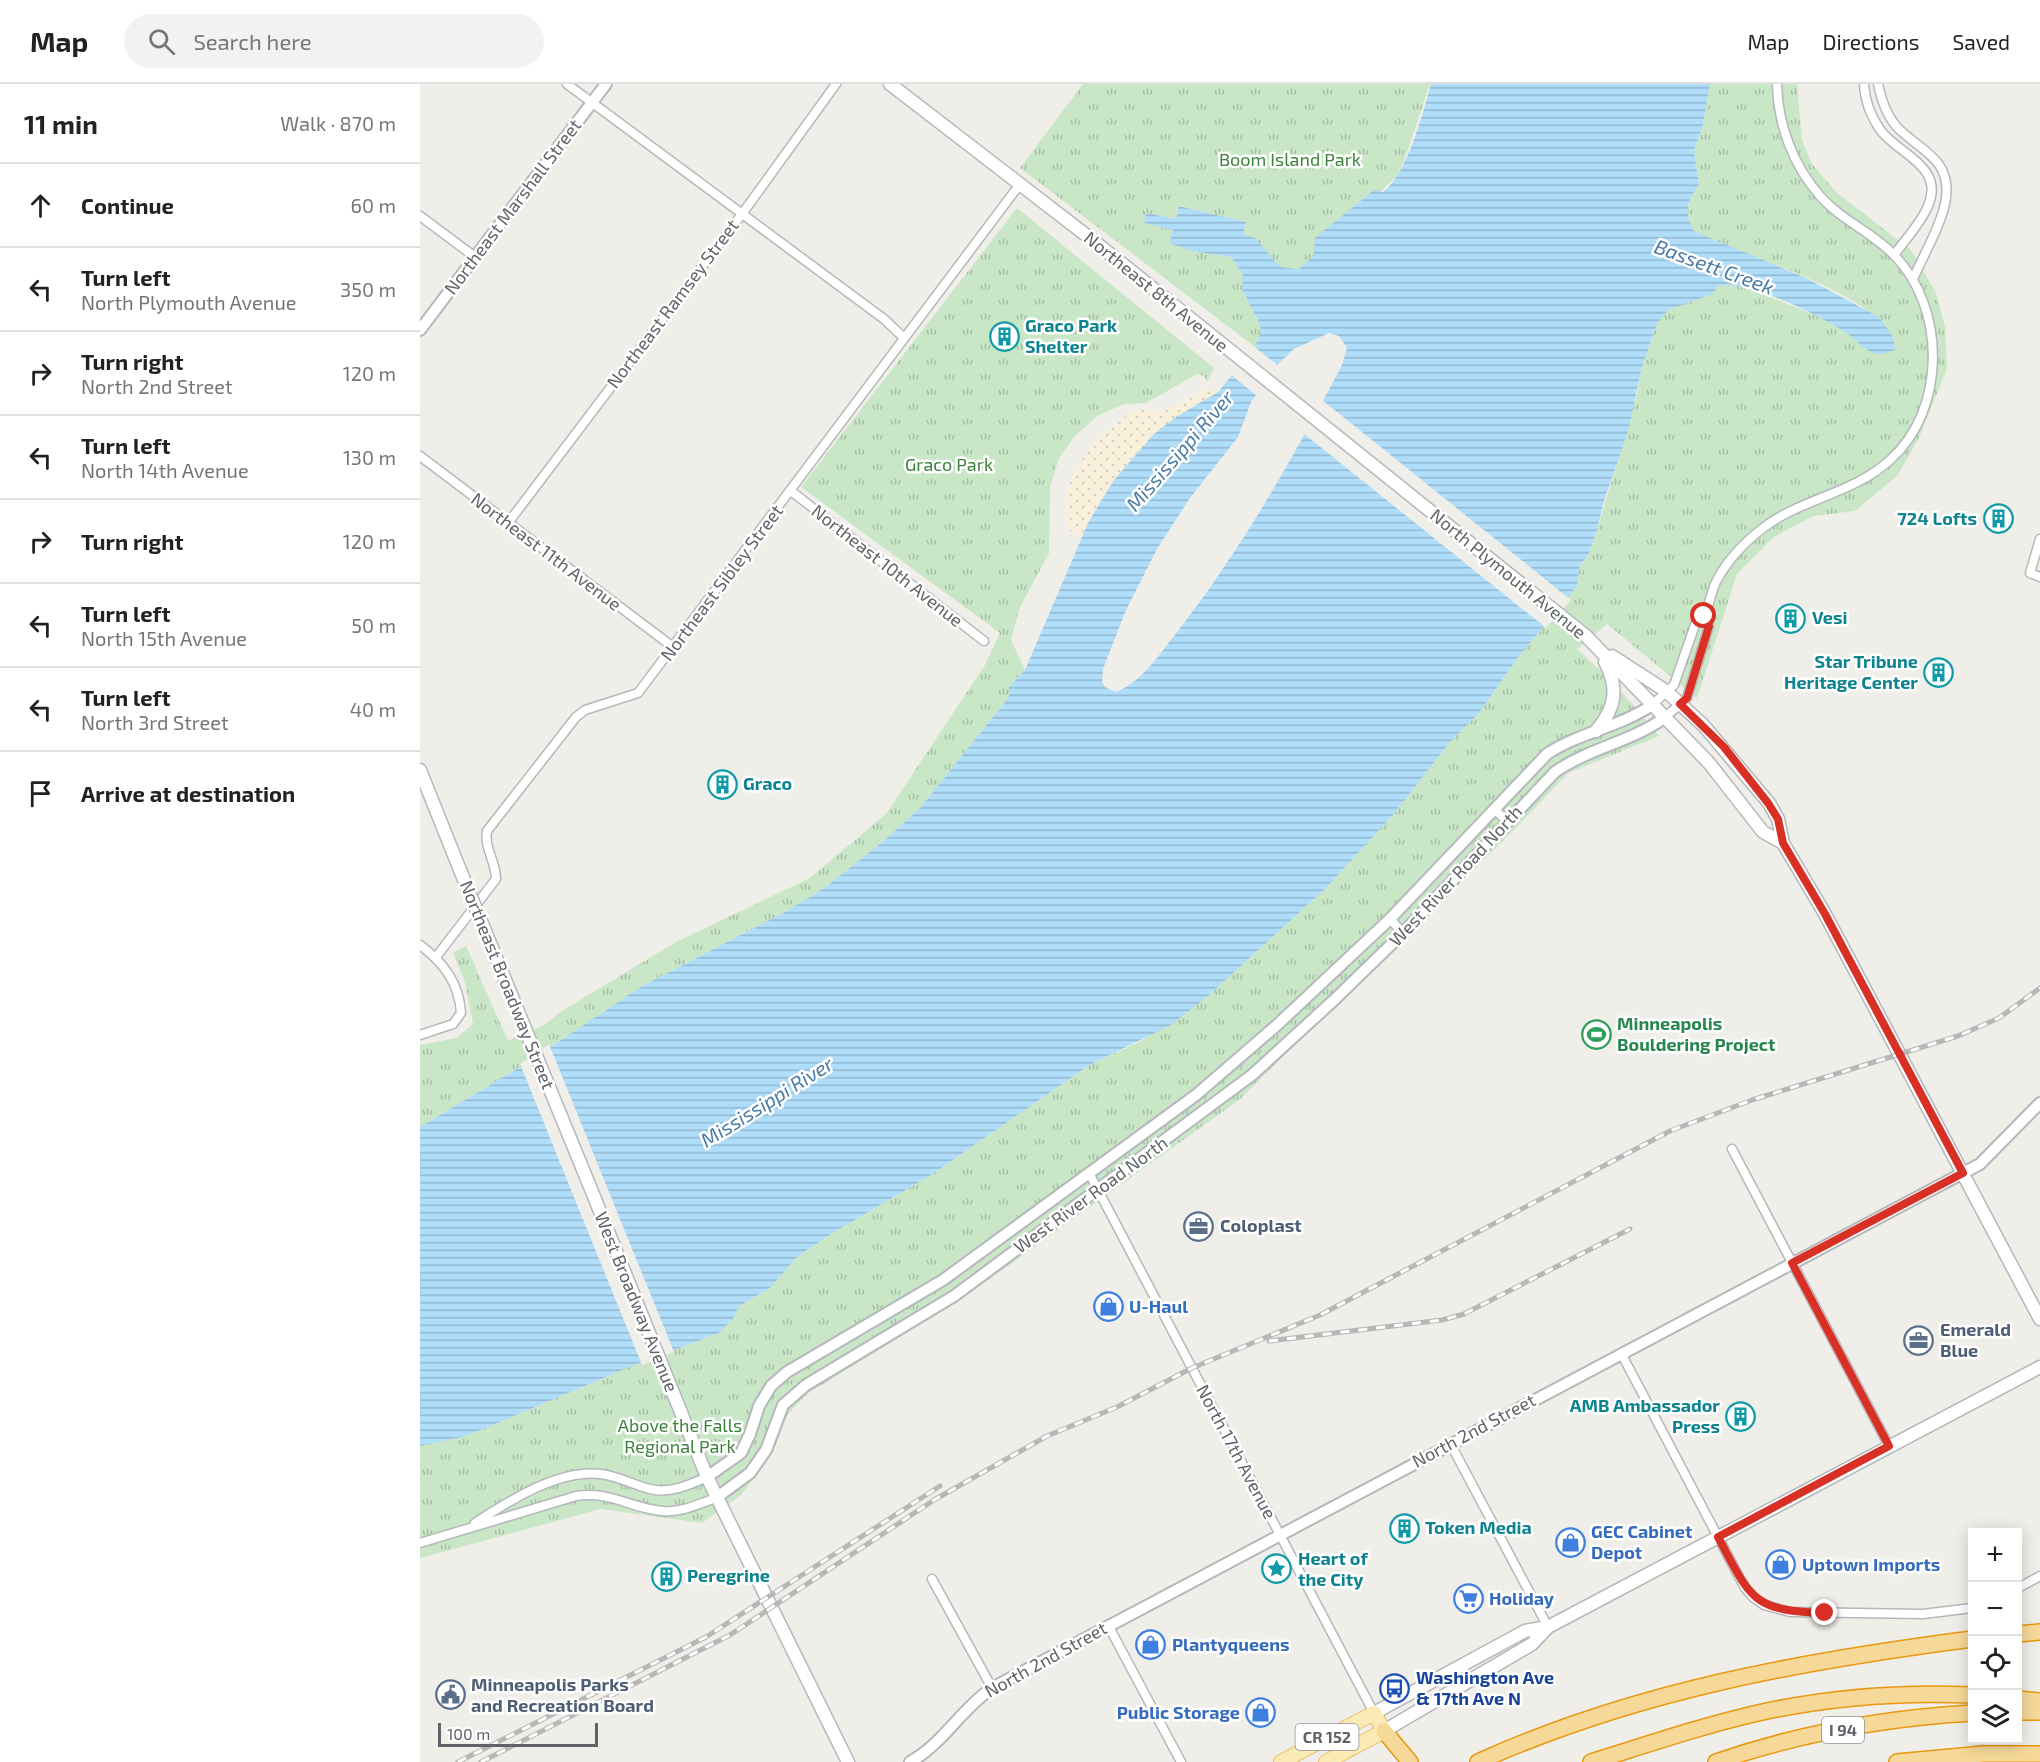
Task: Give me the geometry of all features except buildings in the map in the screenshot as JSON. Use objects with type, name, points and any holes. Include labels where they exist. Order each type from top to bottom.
[{"type":"highway","points":[[2022,1634],[2040,1632]]},
{"type":"highway","points":[[1478,1762],[1567,1727],[1679,1691],[1755,1672],[1851,1655],[1968,1640]]},
{"type":"highway","points":[[2022,1642],[2040,1640]]},
{"type":"highway","points":[[1851,1655],[1968,1646]]},
{"type":"highway","points":[[1591,1762],[1716,1724],[1786,1708],[1876,1697],[1968,1695]]},
{"type":"highway","points":[[2022,1699],[2040,1701]]},
{"type":"highway","points":[[2022,1712],[2040,1712]]},
{"type":"highway","name":"I 94","points":[[1716,1762],[1775,1745],[1855,1728],[1968,1714]]},
{"type":"highway","points":[[1384,1731],[1410,1762]]},
{"type":"highway","points":[[1897,1762],[1983,1754],[2040,1754]]},
{"type":"main road","name":"Northeast 8th Avenue","points":[[890,84],[1020,184],[1419,502]]},
{"type":"main road","name":"North Plymouth Avenue","points":[[1419,502],[1591,641],[1666,691],[1724,747],[1756,786],[1778,819],[1783,843],[1825,914],[2040,1319]]},
{"type":"main road","name":"North Plymouth Avenue","points":[[1591,641],[1709,763],[1763,831],[1783,843]]},
{"type":"main road","points":[[1591,641],[1613,677],[1615,693],[1607,719],[1596,731]]},
{"type":"main road","name":"Northeast Broadway Street","points":[[420,771],[595,1199]]},
{"type":"main road","name":"West Broadway Avenue","points":[[595,1199],[682,1419],[716,1498],[849,1762]]},
{"type":"main road","name":"CR 152","points":[[1281,1762],[1525,1631],[1548,1627],[2040,1366]]},
{"type":"main road","name":"CR 152","points":[[1326,1762],[1384,1731],[1532,1644],[1548,1627]]},
{"type":"main road","name":"North 17th Avenue","points":[[1374,1713],[1384,1731]]},
{"type":"street","points":[[567,84],[884,319],[903,337]]},
{"type":"street","name":"Northeast Marshall Street","points":[[420,330],[606,84]]},
{"type":"street","name":"Northeast Ramsey Street","points":[[508,523],[742,214],[836,84]]},
{"type":"street","points":[[1652,705],[1674,685],[1696,622],[1704,616],[1716,582],[1737,552],[1761,529],[1791,511],[1854,486],[1872,475],[1891,459],[1912,432],[1929,395],[1933,355],[1929,318],[1913,279],[1894,255],[1879,241],[1829,206],[1811,184],[1789,147],[1780,118],[1777,84]]},
{"type":"street","points":[[1864,84],[1867,105],[1882,131],[1923,165],[1931,183],[1928,206],[1894,255]]},
{"type":"street","points":[[1878,84],[1883,104],[1895,125],[1933,155],[1946,179],[1945,204],[1913,279]]},
{"type":"street","name":"Northeast Sibley Street","points":[[436,957],[496,879],[496,867],[486,839],[487,831],[576,717],[585,710],[638,693],[1020,184]]},
{"type":"street","points":[[420,216],[475,257]]},
{"type":"street","name":"Northeast 11th Avenue","points":[[420,456],[673,647]]},
{"type":"street","name":"Northeast 10th Avenue","points":[[790,491],[984,641]]},
{"type":"street","points":[[2040,539],[2030,573],[2040,577]]},
{"type":"street","points":[[1664,718],[1687,698],[1709,626],[1704,616]]},
{"type":"street","name":"West River Road North","points":[[466,1529],[519,1496],[572,1476],[601,1474],[650,1490],[671,1491],[707,1477],[741,1453],[759,1406],[771,1386],[787,1372],[943,1280],[1196,1095],[1240,1058],[1390,919],[1547,754],[1568,740],[1640,714],[1652,705]]},
{"type":"street","name":"West River Road North","points":[[420,1543],[576,1496],[595,1493],[663,1512],[683,1510],[716,1498],[750,1473],[766,1449],[783,1405],[806,1384],[954,1296],[1252,1075],[1403,933],[1555,772],[1576,757],[1650,728],[1664,718]]},
{"type":"street","points":[[1494,809],[1508,822]]},
{"type":"street","points":[[1390,919],[1403,933]]},
{"type":"street","points":[[420,945],[446,967],[461,1014],[453,1024],[420,1035]]},
{"type":"street","name":"North 2nd Street","points":[[910,1762],[930,1749],[979,1697],[992,1688],[1450,1443],[1980,1164],[2040,1103]]},
{"type":"street","points":[[1732,1149],[1889,1446]]},
{"type":"street","name":"North 17th Avenue","points":[[1089,1173],[1374,1713]]},
{"type":"street","points":[[1621,1353],[1745,1588],[1764,1605],[1790,1612],[1923,1614],[1968,1608]]},
{"type":"street","points":[[1450,1443],[1548,1627]]},
{"type":"street","points":[[2022,1586],[2040,1576]]},
{"type":"street","points":[[932,1580],[992,1688]]},
{"type":"street","points":[[1108,1625],[1181,1762]]},
{"type":"sand","points":[[1206,390],[1218,392],[1155,436],[1122,470],[1107,490],[1082,536],[1067,529],[1066,500],[1071,482],[1084,456],[1103,435],[1137,409],[1151,412],[1161,411]]},
{"type":"green space","name":"Boom Island Park","points":[[1083,84],[1430,84],[1404,161],[1396,177],[1300,269],[1280,267],[1243,234],[1246,222],[1179,206],[1176,219],[1146,213],[1144,223],[1173,230],[1169,242],[1192,251],[1231,257],[1243,275],[1244,294],[1260,325],[1261,331],[1255,347],[1020,168]]},
{"type":"green space","name":"Above the Falls Regional Park","points":[[1710,84],[1797,84],[1802,140],[1812,164],[1837,193],[1911,250],[1936,293],[1945,327],[1947,369],[1918,440],[1897,476],[1855,511],[1813,516],[1774,537],[1737,574],[1697,698],[1607,624],[1577,649],[1614,683],[1659,736],[1568,773],[1514,830],[1239,1100],[959,1301],[807,1394],[788,1414],[773,1452],[740,1496],[702,1523],[601,1509],[420,1558],[420,1446],[488,1427],[634,1365],[719,1333],[733,1319],[739,1306],[770,1288],[797,1257],[831,1234],[931,1175],[1091,1064],[1141,1041],[1209,995],[1324,890],[1393,815],[1450,742],[1479,713],[1519,656],[1577,585],[1580,565],[1588,555],[1596,534],[1636,398],[1642,367],[1657,324],[1668,310],[1719,285],[1737,284],[1825,319],[1853,337],[1866,349],[1893,337],[1877,319],[1830,288],[1694,231],[1688,207],[1699,185],[1694,151],[1703,124]]},
{"type":"green space","name":"Graco Park","points":[[1017,208],[1214,368],[1207,382],[1204,376],[1197,374],[1146,403],[1124,404],[1097,416],[1075,436],[1058,460],[1050,488],[1049,553],[1020,607],[1011,640],[1025,670],[1009,687],[1009,697],[921,807],[886,839],[827,886],[787,911],[644,985],[520,1067],[420,1127],[420,1045],[457,1038],[473,1024],[465,982],[453,953],[466,946],[508,1041],[544,1025],[562,1011],[676,942],[810,878],[886,814],[985,665],[1000,633],[801,487]]},
{"type":"water","points":[[1431,84],[1710,84],[1703,124],[1694,151],[1699,185],[1689,202],[1688,213],[1694,231],[1806,278],[1879,317],[1893,337],[1895,350],[1877,354],[1863,347],[1843,331],[1800,308],[1766,294],[1733,286],[1719,285],[1712,294],[1668,310],[1657,324],[1642,367],[1628,431],[1604,501],[1596,534],[1588,555],[1580,565],[1577,585],[1519,656],[1479,713],[1450,742],[1393,815],[1324,890],[1209,995],[1171,1025],[1091,1064],[931,1175],[831,1234],[797,1257],[770,1288],[739,1306],[733,1319],[719,1333],[634,1365],[462,1437],[420,1446],[420,1127],[520,1067],[644,985],[787,911],[827,886],[886,839],[921,807],[1009,697],[1009,687],[1025,670],[1089,521],[1114,480],[1153,435],[1176,417],[1218,392],[1255,347],[1261,331],[1260,325],[1242,289],[1243,275],[1231,257],[1192,251],[1169,243],[1173,230],[1144,223],[1146,213],[1176,219],[1179,206],[1246,222],[1243,234],[1255,238],[1280,267],[1299,269],[1314,256],[1315,238],[1374,190],[1383,192],[1400,172],[1419,126]],"holes":[[[1329,333],[1339,336],[1347,348],[1342,365],[1264,505],[1221,572],[1162,652],[1140,676],[1115,692],[1105,687],[1102,682],[1103,669],[1126,610],[1157,549],[1190,498],[1238,437],[1251,402],[1279,363],[1294,349]]]},
{"type":"pier","points":[[1252,345],[1280,367],[1258,397],[1229,373]]},
{"type":"pier","points":[[1321,399],[1571,600],[1546,628],[1303,433]]},
{"type":"pier","points":[[549,1044],[674,1352],[642,1365],[520,1064]]},
{"type":"railway","points":[[481,1762],[730,1635],[934,1500],[1047,1436],[1117,1407],[1192,1368],[1320,1315],[1670,1131],[1752,1100],[1958,1036],[1999,1018],[2040,988]]},
{"type":"railway","points":[[1269,1341],[1442,1320],[1464,1314],[1630,1229]]},
{"type":"railway","points":[[458,1762],[706,1637],[940,1486]]},
{"type":"place","name":"Graco Park Shelter","points":[[1004,336]]},
{"type":"place","name":"724 Lofts","points":[[1998,519]]},
{"type":"place","name":"Vesi","points":[[1791,618]]},
{"type":"place","name":"Star Tribune Heritage Center","points":[[1939,672]]},
{"type":"place","name":"Graco","points":[[722,784]]},
{"type":"place","name":"Minneapolis Bouldering Project","points":[[1596,1034]]},
{"type":"place","name":"Coloplast","points":[[1199,1226]]},
{"type":"place","name":"U-Haul","points":[[1108,1307]]},
{"type":"place","name":"Emerald Blue","points":[[1919,1340]]},
{"type":"place","name":"AMB Ambassador Press","points":[[1741,1416]]},
{"type":"place","name":"Token Media","points":[[1404,1528]]},
{"type":"place","name":"GEC Cabinet Depot","points":[[1570,1542]]},
{"type":"place","name":"Uptown Imports","points":[[1781,1565]]},
{"type":"place","name":"Heart of the City","points":[[1277,1569]]},
{"type":"place","name":"Peregrine","points":[[666,1576]]},
{"type":"place","name":"Holiday","points":[[1468,1599]]},
{"type":"place","name":"Plantyqueens","points":[[1151,1645]]},
{"type":"place","name":"Washington Ave & 17th Ave N","points":[[1395,1688]]},
{"type":"place","name":"Minneapolis Parks and Recreation Board","points":[[450,1695]]},
{"type":"place","name":"Public Storage","points":[[1261,1713]]},
{"type":"route","points":[[1704,616],[1709,626],[1687,698],[1680,704],[1724,747],[1756,786],[1778,819],[1783,843],[1825,914],[1963,1173],[1792,1263],[1889,1446],[1718,1537],[1745,1588],[1754,1598],[1778,1610],[1825,1613]]},
{"type":"water label","name":"Bassett Creek","points":[[1714,267]]},
{"type":"water label","name":"Mississippi River","points":[[1180,451]]},
{"type":"water label","name":"Mississippi River","points":[[767,1102]]}]
